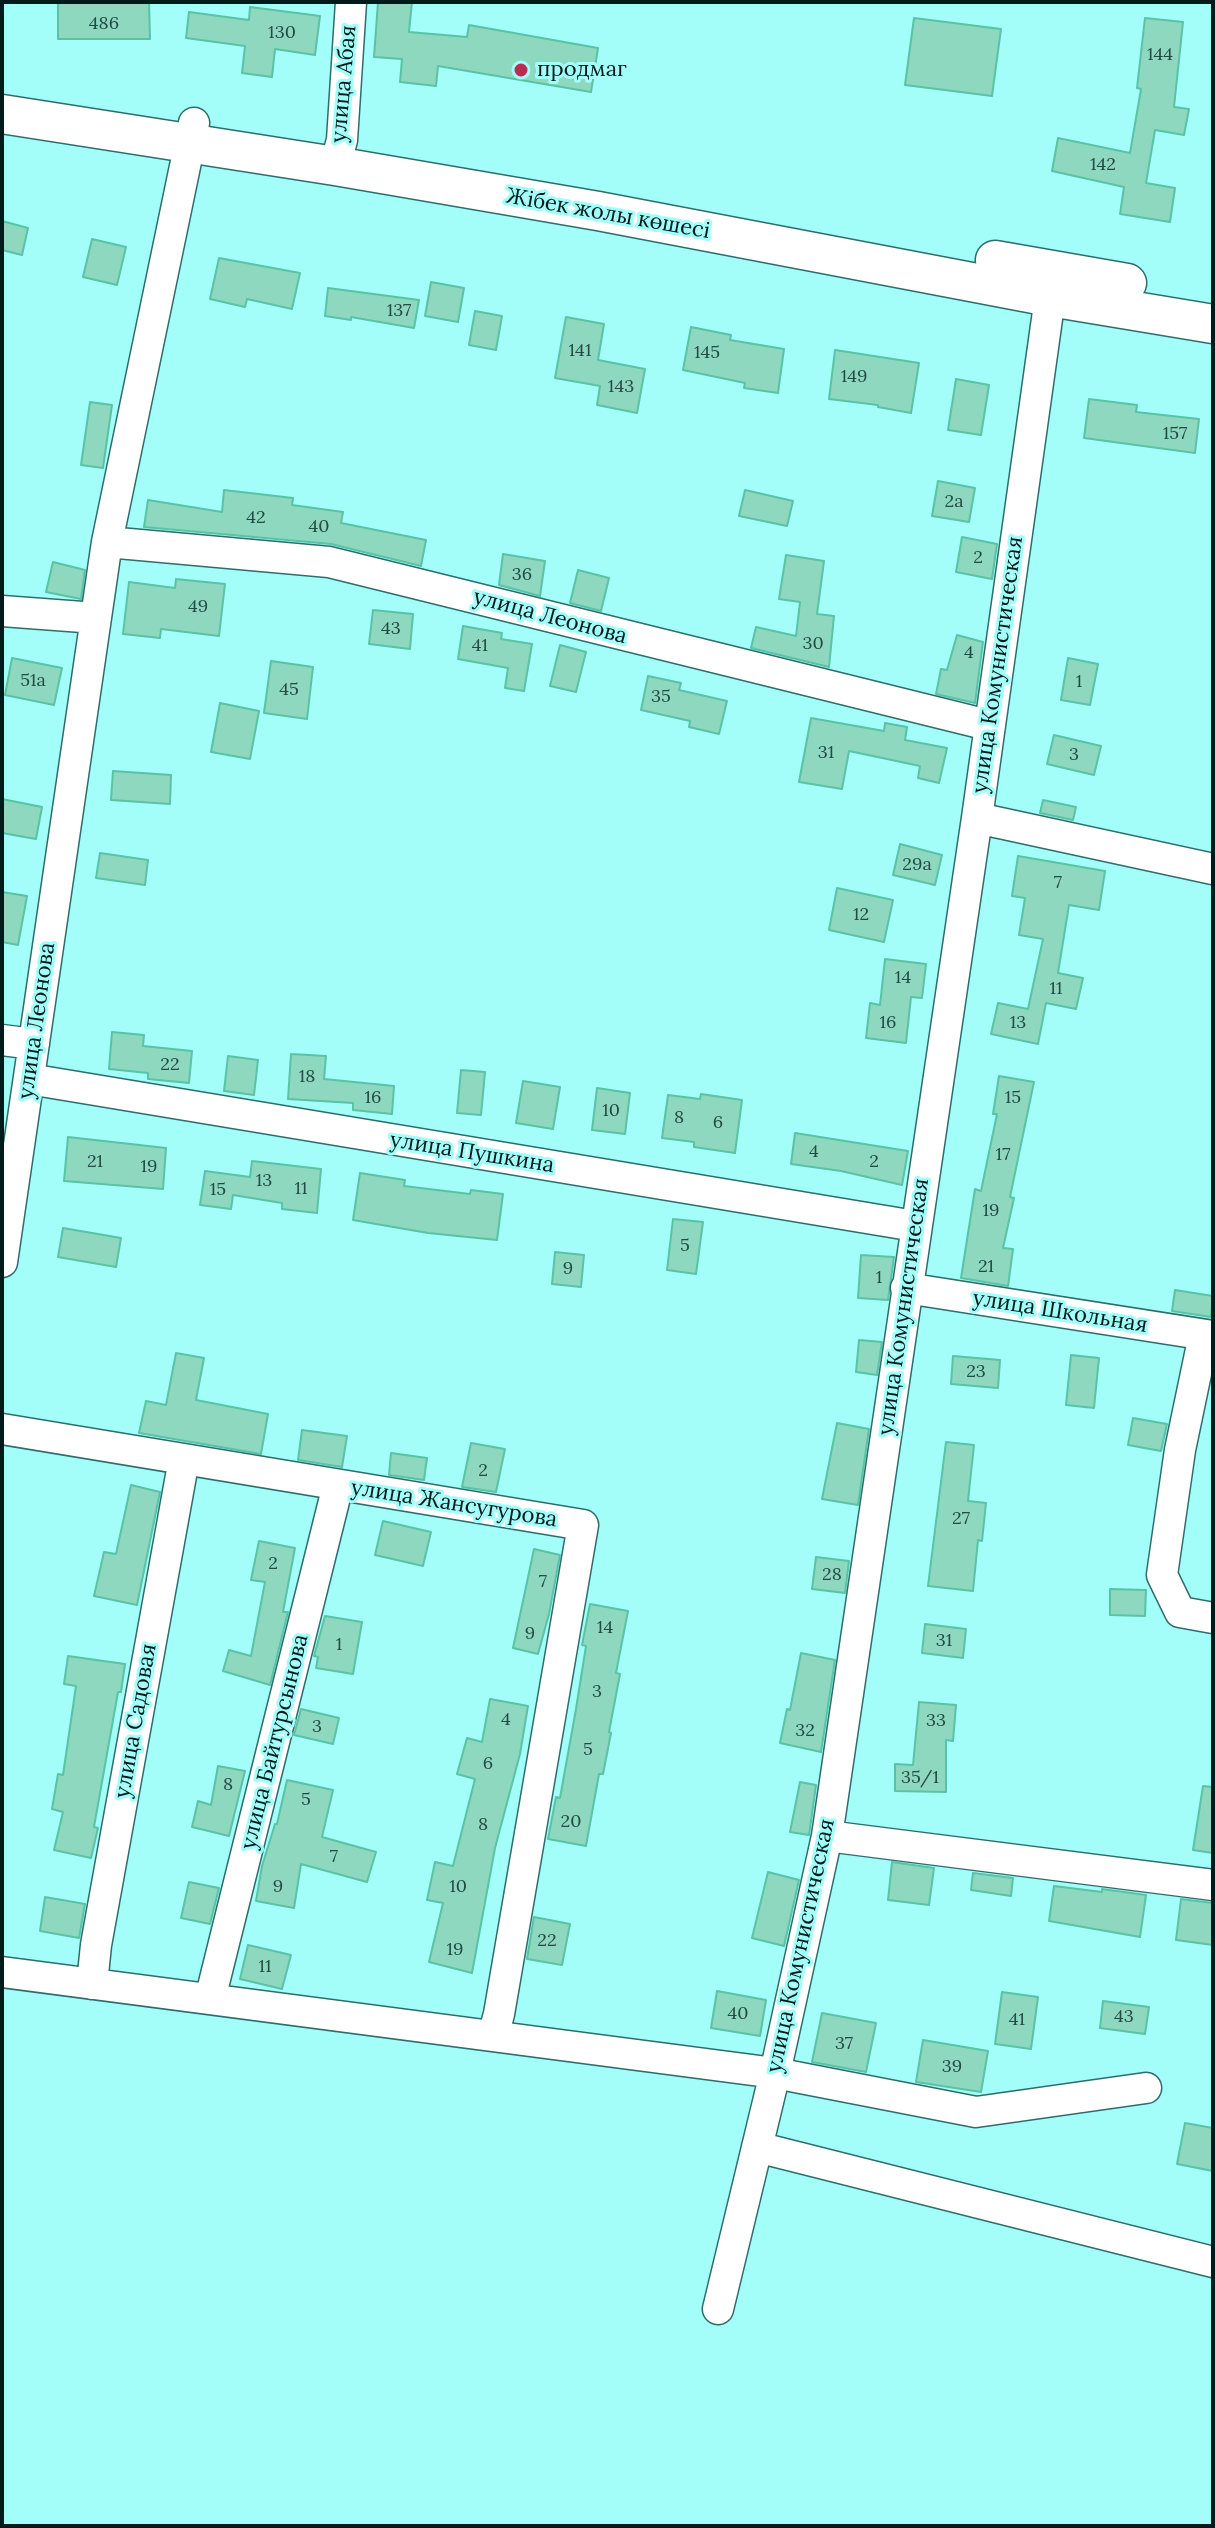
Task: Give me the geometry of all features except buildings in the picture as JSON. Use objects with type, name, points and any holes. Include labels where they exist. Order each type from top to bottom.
[{"type":"main road","name":"Жібек жолы көшесі","points":[[2,92],[191,134]]},
{"type":"main road","name":"Жібек жолы көшесі","points":[[2,114],[339,153],[606,192],[1052,284],[1213,324]]},
{"type":"main road","name":"Жібек жолы көшесі","points":[[1052,284],[1213,298]]},
{"type":"street","name":"улица Абая","points":[[339,153],[351,2]]},
{"type":"street","name":"улица Леонова","points":[[2,1262],[6,1209],[29,1079],[107,542],[191,134]]},
{"type":"street","name":"улица Комунистическая","points":[[718,2309],[775,2073],[827,1836],[1052,284]]},
{"type":"street","name":"улица Леонова","points":[[107,542],[329,562],[988,725]]},
{"type":"street","points":[[2,611],[96,618]]},
{"type":"street","points":[[977,818],[1213,869]]},
{"type":"street","points":[[2,1040],[34,1044]]},
{"type":"street","name":"улица Пушкина","points":[[29,1079],[915,1226]]},
{"type":"street","name":"улица Школьная","points":[[906,1288],[1209,1335]]},
{"type":"street","points":[[1209,1335],[1180,1450],[1162,1575],[1180,1612],[1213,1618]]},
{"type":"street","name":"улица Жансугурова","points":[[2,1429],[583,1525],[493,2036]]},
{"type":"street","name":"улица Садовая","points":[[92,1984],[96,1945],[184,1459]]},
{"type":"street","name":"улица Байтурсынова","points":[[210,1999],[338,1485]]},
{"type":"street","points":[[827,1836],[1213,1885]]},
{"type":"street","points":[[2,1972],[775,2073],[976,2112],[1146,2088]]},
{"type":"street","points":[[757,2147],[1213,2262]]},
{"type":"place","name":"продмаг","points":[[521,70]]}]
